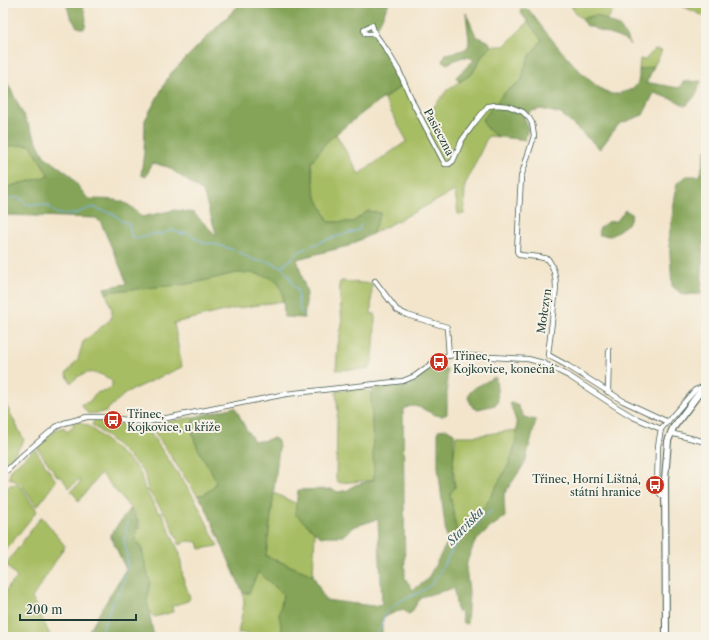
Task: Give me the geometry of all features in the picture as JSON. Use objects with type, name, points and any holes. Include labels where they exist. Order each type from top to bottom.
[{"type":"street","name":"Pasieczna","points":[[376,34],[399,71],[414,105],[445,164],[450,164],[453,161],[462,140],[488,106],[508,106],[526,114],[532,123],[534,136],[521,177]]},
{"type":"street","name":"Mołczyn","points":[[521,177],[518,253],[519,255],[523,256],[548,259],[552,266],[556,281],[548,355],[640,410],[668,422]]},
{"type":"street","points":[[376,281],[397,310],[407,315],[447,327],[450,356]]},
{"type":"street","points":[[608,392],[609,350]]},
{"type":"street","points":[[3,474],[56,427],[87,417],[106,417],[147,422],[286,394],[402,381],[415,376],[441,357],[450,356],[528,359],[543,363],[569,376],[634,417],[662,429]]},
{"type":"street","points":[[665,497],[657,490],[658,446],[662,429],[694,390],[704,386]]},
{"type":"street","points":[[666,637],[665,497],[668,441],[670,433],[704,386]]},
{"type":"street","points":[[670,433],[706,442]]},
{"type":"street","points":[[658,454],[667,454]]},
{"type":"green space","points":[[66,3],[81,3],[86,16],[84,29],[77,27],[70,16]]},
{"type":"green space","points":[[241,3],[389,3],[376,30],[375,36],[385,49],[404,84],[365,111],[327,141],[311,163],[315,194],[329,222],[353,222],[368,211],[381,213],[372,234],[348,246],[297,259],[307,294],[304,318],[284,317],[283,294],[277,281],[269,277],[252,273],[235,273],[194,283],[106,293],[104,288],[126,284],[125,278],[101,223],[96,218],[4,215],[3,225],[3,188],[49,176],[31,145],[3,146],[3,83],[8,84],[44,156],[69,174],[88,199],[118,200],[124,202],[135,210],[141,217],[175,210],[194,213],[217,236],[203,192],[168,167],[152,163],[146,177],[141,175],[144,152],[145,120],[170,74]]},
{"type":"green space","points":[[578,3],[617,3],[607,20],[596,15],[582,19],[576,14],[570,4],[576,5]]},
{"type":"green space","points":[[684,3],[706,3],[706,17],[682,6]]},
{"type":"green space","points":[[522,8],[529,10],[579,70],[602,89],[612,94],[634,88],[638,83],[639,70],[654,66],[646,84],[651,83],[679,88],[683,82],[701,81],[696,95],[686,106],[675,100],[654,93],[643,115],[619,124],[600,149],[561,114],[541,109],[532,111],[524,117],[528,128],[525,140],[495,135],[486,127],[482,120],[503,94],[522,80],[529,58],[542,40],[520,12]]},
{"type":"green space","points":[[466,13],[476,36],[488,41],[492,46],[483,54],[472,74],[459,82],[456,77],[474,60],[464,57],[447,64],[442,61],[446,54],[463,50],[468,47],[469,41]]},
{"type":"green space","points":[[596,15],[621,28],[631,45],[625,40],[586,25],[582,19]]},
{"type":"green space","points":[[528,22],[542,40],[529,58],[522,80],[503,94],[486,128],[498,137],[488,136],[465,185],[464,214],[458,214],[455,191],[372,234],[381,213],[368,211],[353,222],[329,222],[315,194],[311,163],[327,141],[336,134],[359,174],[407,141],[384,99],[404,84],[424,119],[448,89],[472,74],[483,54],[492,46],[504,46]]},
{"type":"green space","points":[[655,49],[662,51],[654,66],[639,70],[640,59],[645,60]]},
{"type":"green space","points":[[31,145],[49,176],[3,188],[3,146]]},
{"type":"green space","points":[[706,149],[706,214],[704,235],[706,236],[706,243],[703,243],[701,294],[683,295],[672,286],[669,238],[677,183],[687,176],[700,176]]},
{"type":"green space","points":[[625,210],[632,214],[629,223],[611,236],[599,235],[599,229],[607,222],[617,221]]},
{"type":"green space","points":[[241,272],[256,273],[276,281],[283,293],[283,301],[233,309],[174,323],[182,367],[127,392],[106,412],[88,414],[81,404],[89,402],[95,394],[99,392],[107,391],[112,386],[112,381],[107,377],[96,373],[86,373],[76,378],[71,383],[66,374],[78,359],[83,342],[111,319],[112,310],[106,293],[194,283]]},
{"type":"green space","points":[[341,281],[372,284],[371,314],[375,314],[375,334],[374,351],[369,369],[336,370],[338,344],[342,324],[339,284]]},
{"type":"green space","points":[[433,365],[438,368],[447,369],[447,414],[442,416],[436,415],[422,408],[413,406],[403,410],[405,578],[413,590],[427,580],[447,543],[438,467],[438,430],[447,429],[454,433],[453,480],[455,487],[450,494],[457,532],[469,529],[487,503],[510,462],[515,446],[517,424],[510,403],[517,404],[524,417],[536,420],[525,463],[504,494],[505,517],[491,527],[475,542],[468,559],[466,567],[469,592],[467,624],[463,623],[461,611],[457,612],[454,588],[421,597],[411,613],[408,614],[403,609],[382,618],[382,637],[283,637],[279,615],[283,594],[258,572],[249,593],[243,593],[204,504],[197,495],[203,495],[214,487],[216,481],[199,450],[193,435],[194,417],[235,407],[254,441],[274,438],[278,441],[279,448],[266,556],[313,575],[325,600],[373,606],[382,604],[378,519],[353,527],[343,536],[321,537],[295,514],[298,490],[331,489],[338,492],[348,490],[355,485],[374,480],[372,388],[405,384],[416,379]]},
{"type":"green space","points":[[495,377],[498,401],[495,405],[478,409],[473,408],[468,398],[469,393],[476,387]]},
{"type":"green space","points":[[361,388],[371,393],[374,480],[340,483],[336,480],[338,412],[336,392],[338,390],[344,391],[348,389]]},
{"type":"green space","points":[[3,392],[7,407],[24,440],[10,461],[3,468]]},
{"type":"green space","points":[[194,417],[193,435],[199,450],[216,481],[214,487],[203,495],[197,495],[155,433],[154,424]]},
{"type":"green space","points":[[94,420],[104,420],[119,424],[142,425],[147,428],[195,499],[218,546],[200,549],[198,542],[187,541],[180,545],[168,518],[148,491],[143,471],[117,445],[92,425]]},
{"type":"green space","points":[[79,422],[89,426],[133,464],[140,472],[145,490],[159,513],[161,512],[180,554],[183,578],[190,598],[188,601],[172,606],[173,612],[154,617],[149,611],[147,601],[150,582],[144,562],[142,548],[135,542],[137,527],[140,529],[140,522],[135,514],[101,473],[78,502],[77,498],[71,491],[81,482],[78,480],[69,488],[62,478],[57,476],[38,449],[38,446],[57,429],[64,427],[67,432],[73,427],[73,423]]},
{"type":"green space","points":[[515,430],[517,436],[510,462],[487,503],[469,529],[456,532],[450,494],[455,487],[453,463],[456,436],[475,436]]},
{"type":"green space","points":[[35,449],[56,481],[37,507],[21,484],[9,478],[11,469]]},
{"type":"green space","points":[[17,484],[21,487],[37,511],[5,551],[3,550],[3,493],[10,485]]},
{"type":"green space","points":[[274,493],[297,504],[295,514],[315,532],[313,575],[266,556]]},
{"type":"green space","points":[[130,509],[138,522],[138,527],[136,527],[135,542],[140,544],[150,582],[147,601],[154,637],[85,637],[126,569],[110,535]]},
{"type":"green space","points":[[41,517],[65,546],[32,598],[51,637],[3,637],[3,592],[8,589],[8,587],[17,578],[6,564]]},
{"type":"green space","points":[[258,572],[284,594],[279,615],[283,637],[253,637],[243,633],[238,633],[244,604],[243,593],[249,593]]},
{"type":"waterway","points":[[3,200],[19,197],[26,204],[47,205],[57,214],[74,214],[92,207],[113,214],[129,224],[131,236],[138,239],[152,234],[162,234],[172,230],[182,234],[187,232],[206,244],[213,243],[236,251],[256,261],[267,261],[281,267],[302,250],[328,239],[359,230],[361,225]]},
{"type":"waterway","points":[[281,267],[290,277],[292,283],[298,291],[299,307],[303,315]]},
{"type":"waterway","name":"Staviska","points":[[372,637],[377,634],[382,627],[385,614],[388,610],[397,603],[428,587],[435,579],[456,545],[492,510]]},
{"type":"waterway","points":[[100,637],[111,605],[121,589],[126,574],[127,554],[124,541],[128,522]]},
{"type":"place","name":"Třinec, Kojkovice, konečná","points":[[439,362]]},
{"type":"place","name":"Třinec, Kojkovice, u kříže","points":[[113,420]]},
{"type":"place","name":"Třinec, Horní Líštná, státní hranice","points":[[655,485]]}]
